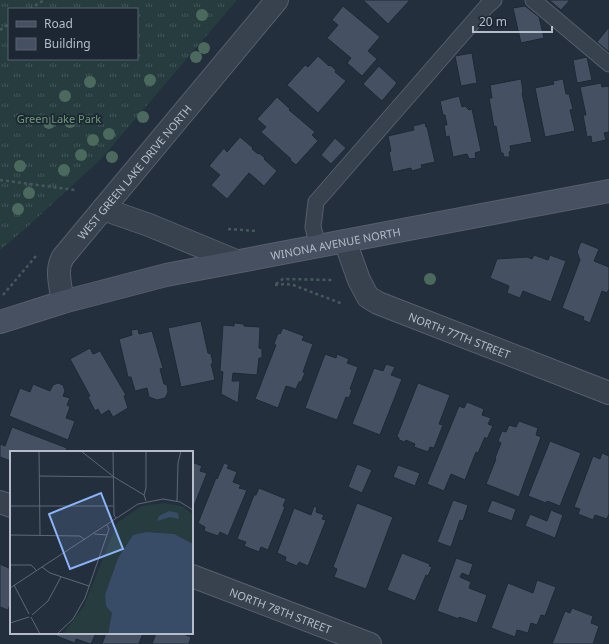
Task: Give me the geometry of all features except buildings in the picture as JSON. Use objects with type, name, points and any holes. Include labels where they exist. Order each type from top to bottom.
[{"type":"main road","name":"WINONA AVENUE NORTH","points":[[63,302],[166,275],[609,191]]},
{"type":"main road","points":[[0,322],[63,302]]},
{"type":"street","name":"WEST GREEN LAKE DRIVE NORTH","points":[[63,302],[58,270],[60,262],[103,208],[277,0]]},
{"type":"street","points":[[103,208],[149,225],[236,261]]},
{"type":"street","name":"NORTH 77TH STREET","points":[[345,241],[359,280],[368,297],[378,303],[609,393]]},
{"type":"street","points":[[0,502],[10,506]]},
{"type":"street","name":"NORTH 78TH STREET","points":[[193,576],[370,644]]},
{"type":"lane","points":[[318,246],[313,227],[316,202],[487,6],[494,0]]},
{"type":"lane","points":[[533,0],[609,64]]},
{"type":"path","points":[[32,8],[44,0]]},
{"type":"path","points":[[0,180],[75,190]]},
{"type":"path","points":[[338,280],[283,279],[275,285],[293,285],[350,306]]},
{"type":"green space","name":"Green Lake Park","points":[[0,0],[237,0],[101,159],[0,250]]}]
